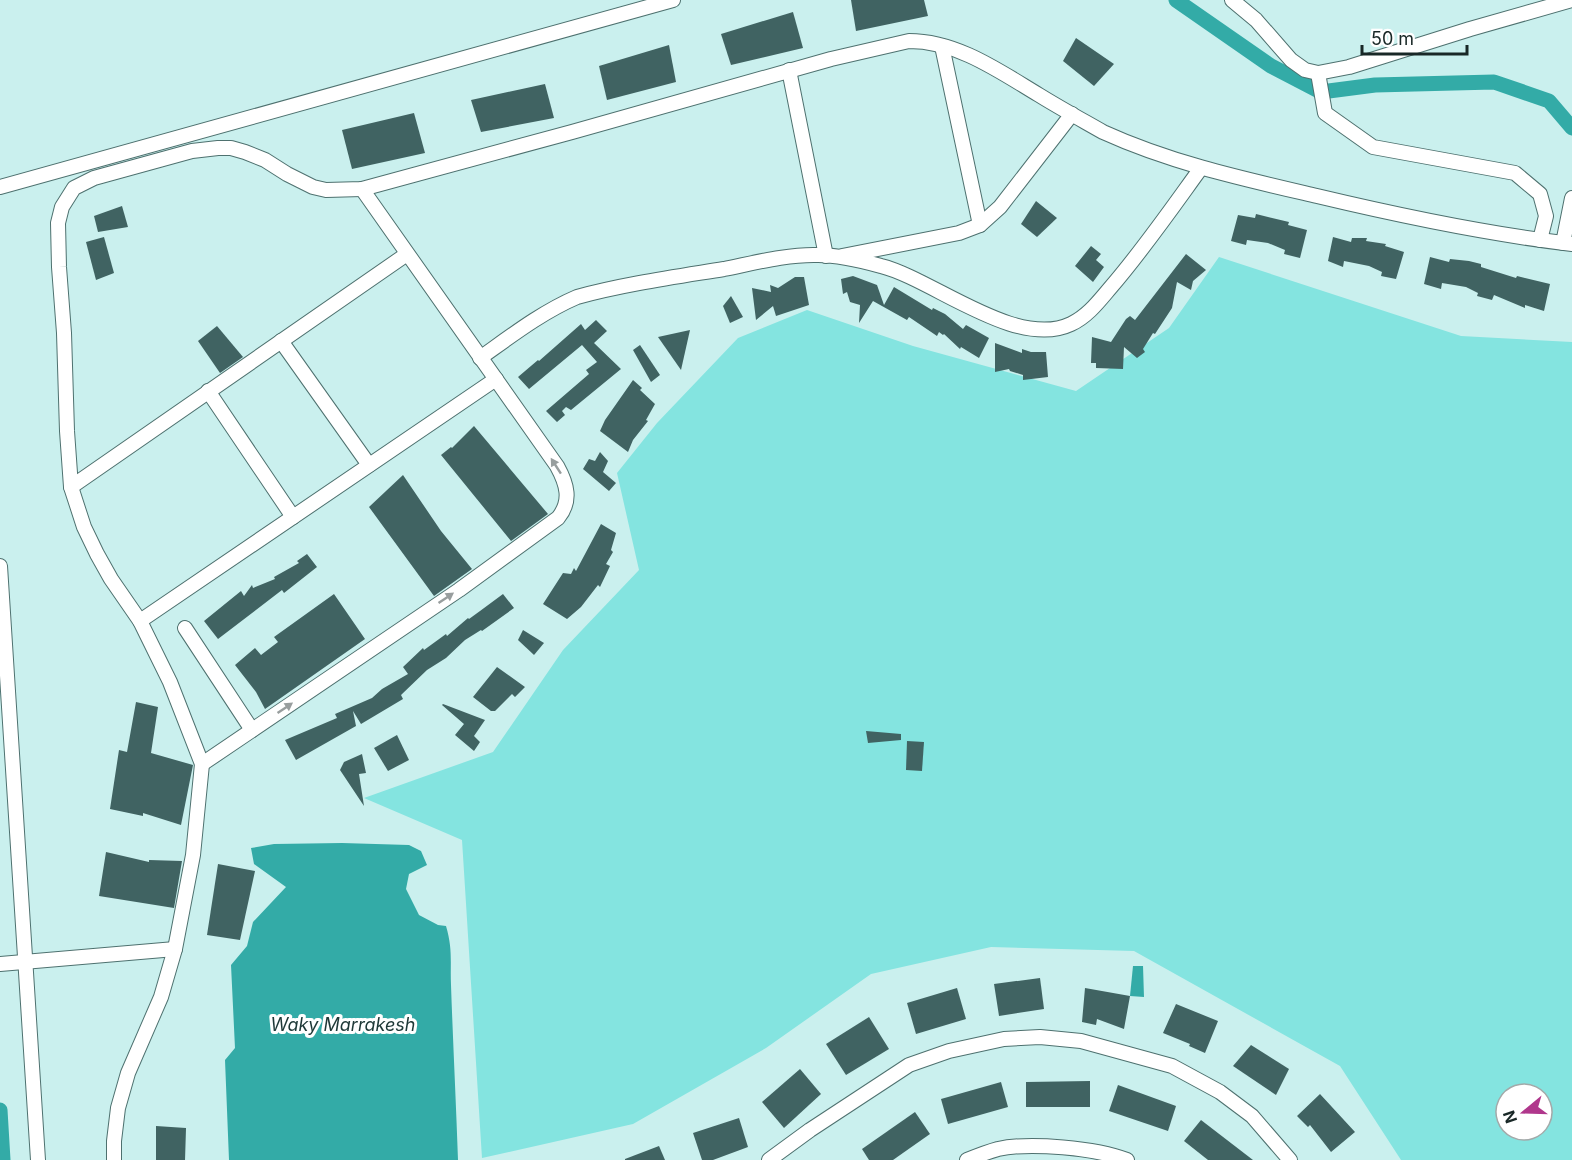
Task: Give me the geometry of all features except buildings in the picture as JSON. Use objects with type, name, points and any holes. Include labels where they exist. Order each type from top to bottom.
[{"type":"street","points":[[0,188],[673,0]]},
{"type":"street","points":[[1232,0],[1256,20],[1291,60],[1305,70],[1318,74],[1349,67],[1572,0]]},
{"type":"street","points":[[114,1160],[118,1108],[128,1073],[161,997],[175,949],[193,855],[202,764],[170,682],[140,621],[111,579],[84,527],[71,486],[58,223],[62,207],[74,188],[94,178],[192,151],[231,148],[245,152],[312,187],[326,190],[362,189],[789,70],[909,40],[942,46],[971,56],[1122,141],[1201,168],[1371,209],[1568,244],[1572,198]]},
{"type":"street","points":[[942,46],[980,225]]},
{"type":"street","points":[[789,70],[832,256]]},
{"type":"street","points":[[1318,74],[1325,113],[1373,147],[1515,172],[1540,194],[1546,216],[1540,240]]},
{"type":"street","points":[[480,358],[557,306],[577,297],[801,256],[832,256],[959,233],[980,225],[1000,207],[1072,114]]},
{"type":"street","points":[[832,256],[903,273],[952,299],[1019,326],[1037,330],[1059,327],[1070,324],[1094,307],[1139,253],[1201,168]]},
{"type":"street","points":[[202,764],[459,590],[558,518],[564,512],[568,500],[562,475],[362,189]]},
{"type":"street","points":[[71,486],[407,254]]},
{"type":"street","points":[[281,341],[369,465]]},
{"type":"street","points":[[140,621],[496,379]]},
{"type":"street","points":[[208,391],[293,517]]},
{"type":"street","points":[[0,566],[12,964],[38,1160]]},
{"type":"street","points":[[185,628],[252,730]]},
{"type":"street","points":[[12,964],[175,949]]},
{"type":"street","points":[[769,1160],[810,1130],[909,1065],[949,1050],[1004,1040],[1040,1037],[1081,1041],[1172,1066],[1220,1092],[1252,1116],[1290,1160]]},
{"type":"street","points":[[967,1160],[998,1149],[1039,1146],[1096,1152],[1127,1160]]},
{"type":"shaded area","points":[[1219,257],[1461,336],[1572,342],[1572,1160],[1401,1160],[1340,1066],[1134,951],[991,947],[871,974],[766,1048],[633,1124],[482,1158],[462,840],[364,798],[493,752],[563,650],[639,570],[617,473],[657,423],[738,338],[807,310],[913,346],[1076,391],[1169,328]]},
{"type":"water","name":"Waky Marrakesh","points":[[274,844],[409,845],[421,851],[427,865],[409,874],[406,889],[419,915],[438,925],[446,926],[450,942],[458,1160],[229,1160],[225,1060],[235,1048],[231,965],[247,946],[253,922],[286,887],[254,864],[251,848]]},
{"type":"water","points":[[1133,966],[1143,966],[1144,997],[1130,996]]},
{"type":"waterway","points":[[1176,0],[1271,66],[1321,92],[1375,85],[1494,82],[1549,101],[1572,128]]},
{"type":"waterway","points":[[0,1110],[3,1160]]}]
